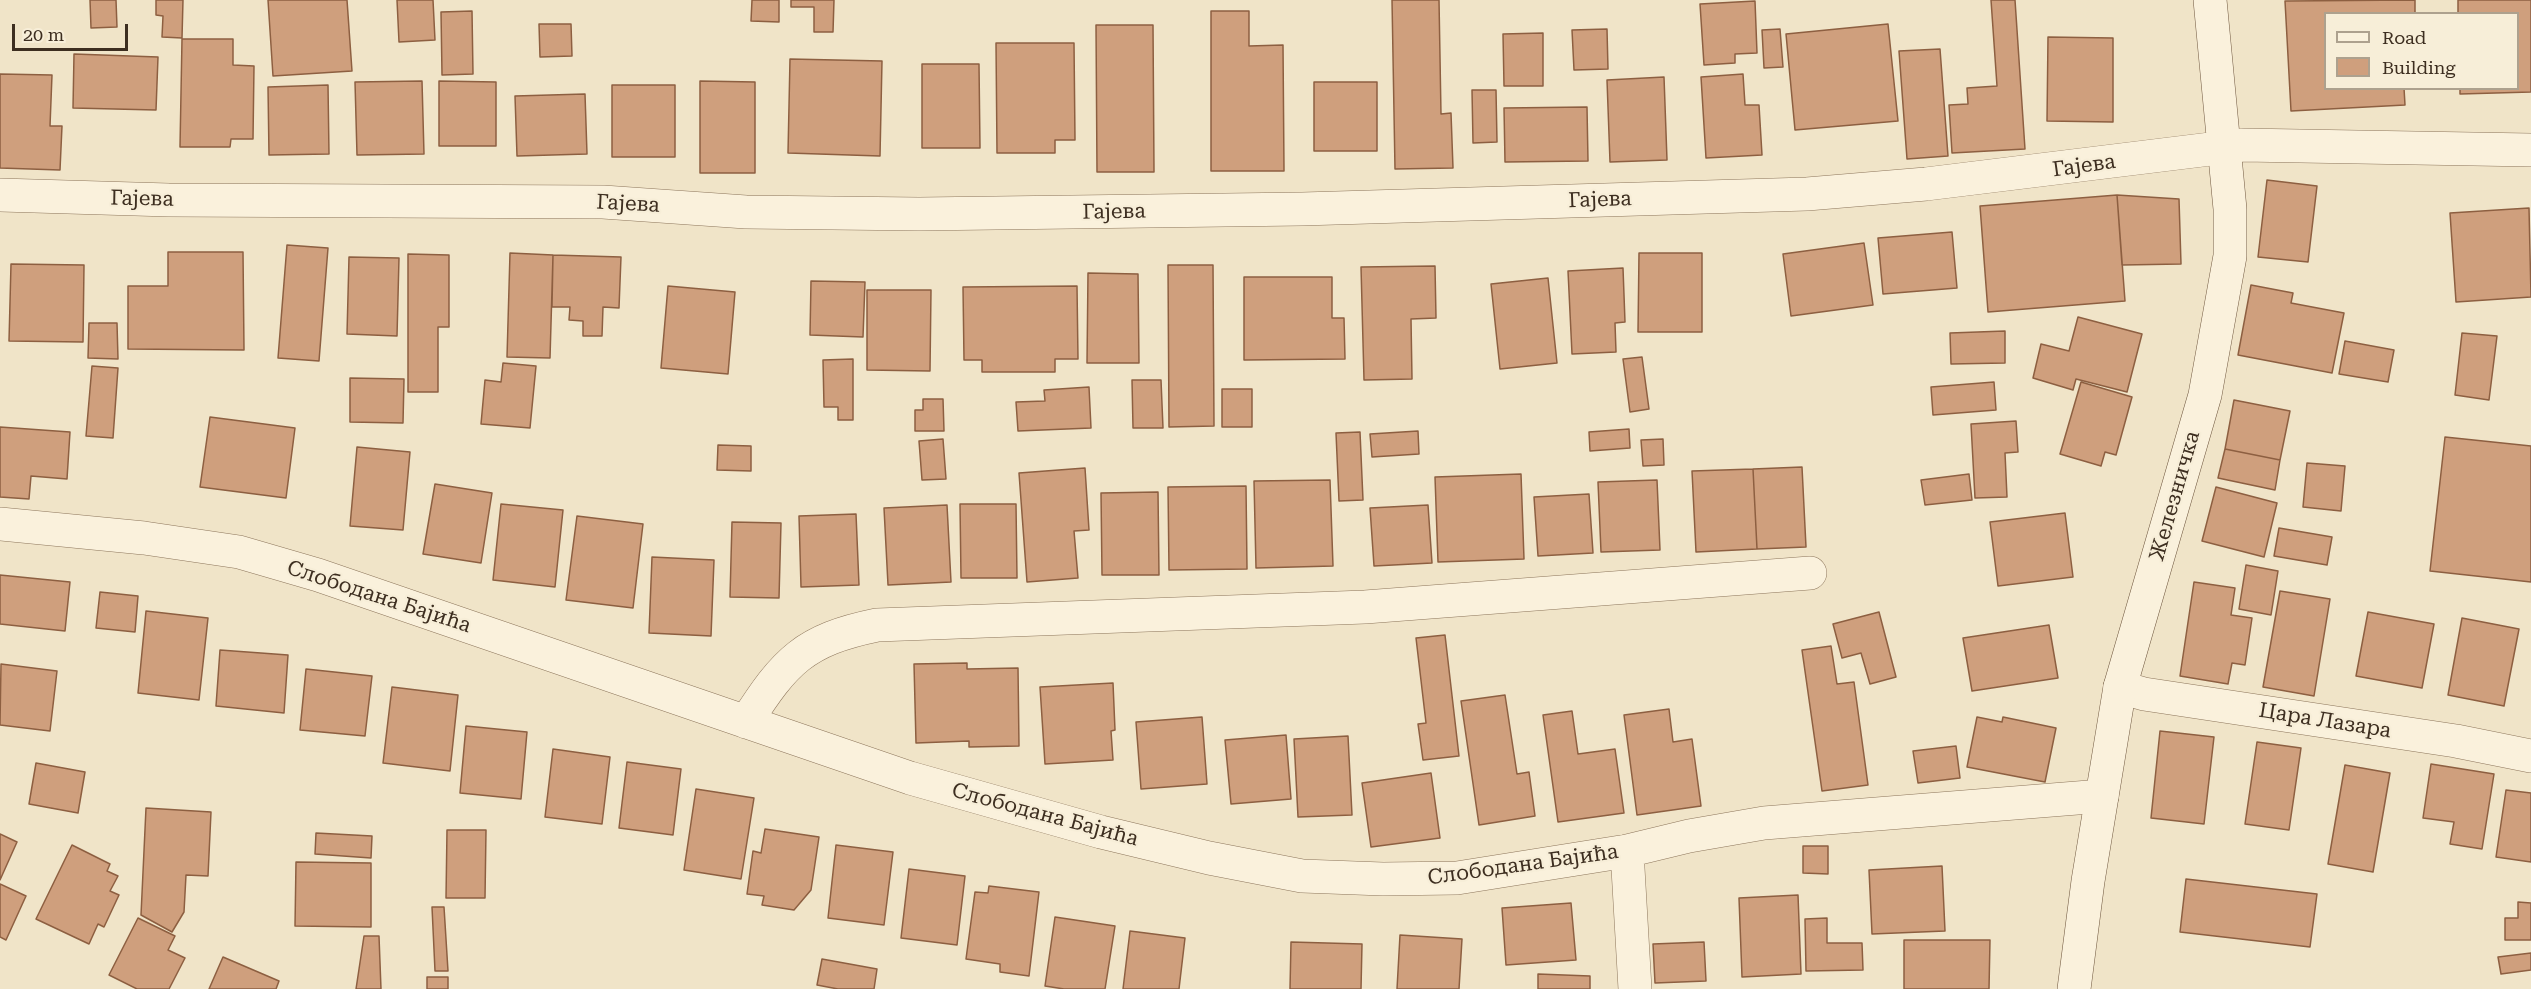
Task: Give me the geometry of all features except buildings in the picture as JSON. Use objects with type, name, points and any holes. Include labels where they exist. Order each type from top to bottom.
[{"type":"street","name":"Железничка","points":[[2074,989],[2120,687],[2205,395],[2230,256],[2230,209],[2210,0]]},
{"type":"street","name":"Гајева","points":[[0,195],[169,200],[603,202],[746,212],[919,214],[1302,209],[1807,194],[2052,170],[2225,147],[2531,150]]},
{"type":"street","name":"Слободана Бајића","points":[[0,524],[144,538],[239,552],[328,578],[910,778],[1101,832],[1209,858],[1302,876],[1383,879],[1457,878],[1627,851],[1689,836],[1764,823],[2102,796]]},
{"type":"street","points":[[746,722],[767,688],[786,665],[805,651],[852,630],[877,625],[1365,607],[1810,573]]},
{"type":"street","name":"Цара Лазара","points":[[2120,687],[2144,694],[2456,741],[2531,756]]},
{"type":"street","points":[[1627,851],[1635,989]]}]
